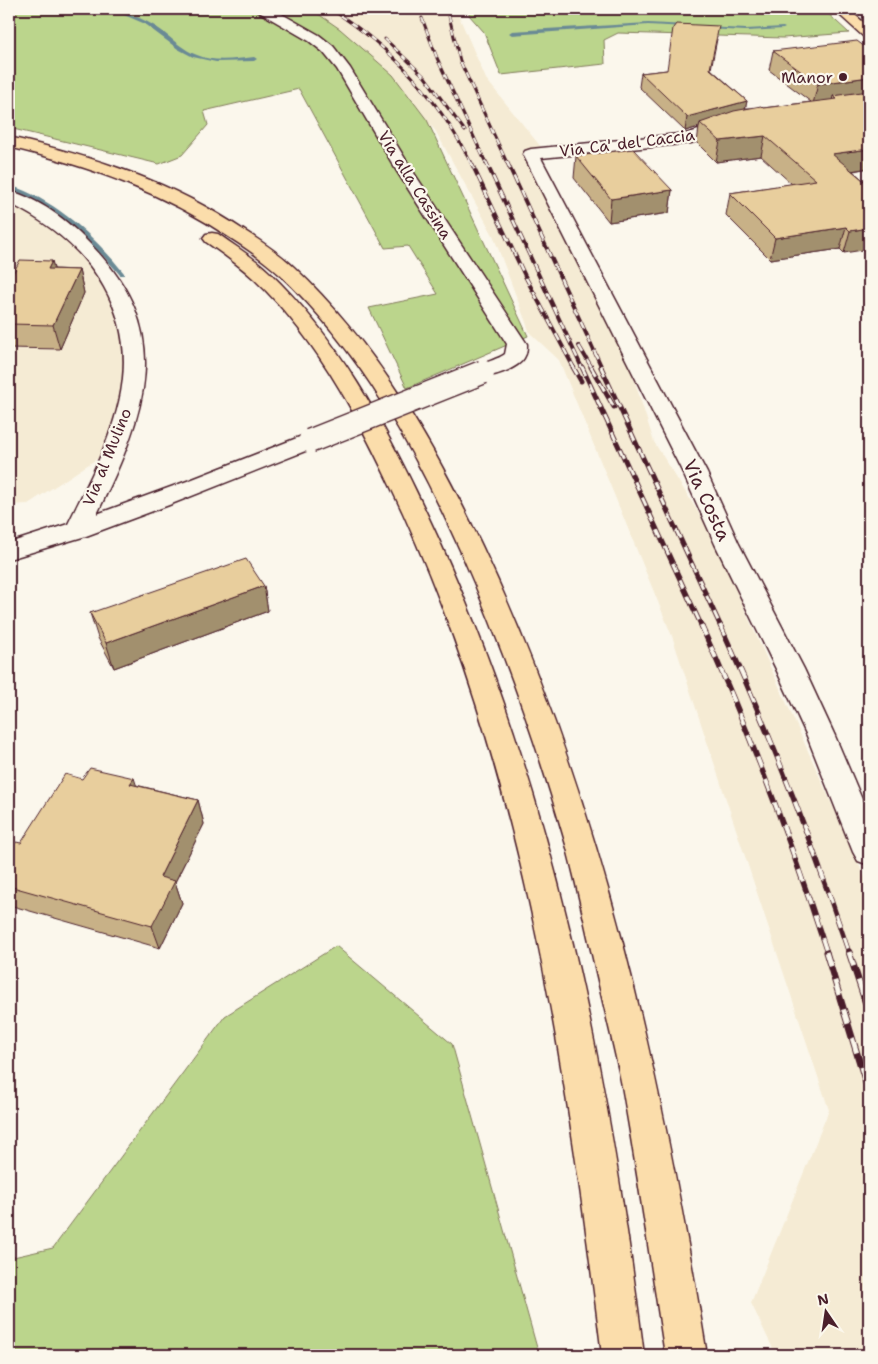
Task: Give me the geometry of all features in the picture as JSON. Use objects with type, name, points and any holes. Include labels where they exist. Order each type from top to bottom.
[{"type":"main road","points":[[840,9],[869,34]]},
{"type":"main road","points":[[9,142],[72,158],[133,178],[212,217],[264,252],[286,270],[334,320],[394,404],[428,461],[453,509],[501,614],[543,725],[583,851],[639,1082],[686,1355]]},
{"type":"main road","points":[[9,154],[95,178],[147,201],[205,233],[259,273],[314,334],[357,399],[388,457],[422,524],[462,621],[498,726],[533,845],[564,989],[592,1136],[623,1355]]},
{"type":"street","name":"Via alla Cassina","points":[[264,9],[314,38],[328,49],[343,68],[404,170],[517,344],[515,356],[506,363],[483,372]]},
{"type":"street","name":"Via Ca' del Caccia","points":[[531,154],[691,138],[726,125],[750,120]]},
{"type":"street","name":"Via Costa","points":[[531,154],[695,473],[727,544],[814,719],[869,852]]},
{"type":"street","name":"Via al Mulino","points":[[9,196],[24,203],[80,241],[106,273],[130,324],[135,349],[134,376],[128,409],[115,447],[77,530]]},
{"type":"street","name":"Via al Mulino","points":[[9,551],[77,530],[171,496],[483,372]]},
{"type":"shaded area","points":[[278,9],[376,9],[390,17],[458,14],[486,79],[541,147],[522,150],[632,373],[654,442],[708,528],[869,887],[869,1355],[776,1355],[751,1303],[829,1110],[672,636],[559,360],[530,333],[493,235],[435,130],[366,63]]},
{"type":"shaded area","points":[[9,196],[24,203],[79,241],[130,324],[115,447],[28,504],[9,505]]},
{"type":"green space","points":[[9,9],[112,9],[108,12],[128,9],[311,9],[340,29],[393,75],[427,120],[528,336],[407,388],[369,308],[438,294],[408,246],[385,248],[299,89],[204,111],[208,125],[182,155],[159,164],[9,128]]},
{"type":"green space","points":[[469,9],[823,9],[849,33],[783,38],[618,33],[604,40],[605,64],[501,75],[484,32],[469,15]]},
{"type":"green space","points":[[336,946],[452,1044],[539,1355],[9,1355],[9,1258],[53,1248],[225,1016]]},
{"type":"building","points":[[676,24],[719,26],[710,69],[747,101],[687,117],[641,73],[667,70],[673,28]]},
{"type":"building","points":[[857,41],[869,50],[869,77],[818,84],[773,51]]},
{"type":"building","points":[[869,91],[869,149],[832,154],[869,185],[869,228],[850,231],[846,227],[775,238],[730,193],[816,180],[765,136],[720,141],[700,123],[734,111],[761,106],[763,108],[837,99],[833,96]]},
{"type":"building","points":[[633,149],[672,190],[611,199],[576,156]]},
{"type":"building","points":[[20,260],[52,261],[48,269],[79,270],[53,325],[9,324],[9,281]]},
{"type":"building","points":[[246,559],[264,586],[106,643],[90,613]]},
{"type":"building","points":[[90,768],[134,778],[130,784],[198,800],[160,877],[175,881],[152,926],[9,886],[9,852],[16,842],[21,843],[65,774],[82,779]]},
{"type":"waterway","points":[[100,9],[140,19],[187,53],[203,59],[216,61],[254,59]]},
{"type":"waterway","points":[[512,33],[648,24],[687,26]]},
{"type":"waterway","points":[[707,28],[746,30],[783,28]]},
{"type":"waterway","points":[[9,187],[42,202],[72,223],[98,247],[122,274]]},
{"type":"railway","points":[[331,9],[375,41],[412,76],[444,116],[471,163]]},
{"type":"railway","points":[[449,16],[460,61],[507,163]]},
{"type":"railway","points":[[422,18],[437,58],[486,163]]},
{"type":"railway","points":[[385,39],[425,77],[465,131]]},
{"type":"railway","points":[[471,162],[525,276],[574,368]]},
{"type":"railway","points":[[486,162],[582,368]]},
{"type":"railway","points":[[507,162],[602,368]]},
{"type":"railway","points":[[579,346],[592,368]]},
{"type":"railway","points":[[573,367],[581,381]]},
{"type":"railway","points":[[582,367],[702,627]]},
{"type":"railway","points":[[591,367],[614,407]]},
{"type":"railway","points":[[601,367],[721,627]]},
{"type":"railway","points":[[701,625],[769,788],[827,953]]},
{"type":"railway","points":[[720,625],[756,706],[789,788],[849,953]]},
{"type":"railway","points":[[826,952],[869,1093]]},
{"type":"railway","points":[[849,952],[869,1013]]},
{"type":"place","name":"Manor","points":[[843,77]]}]
